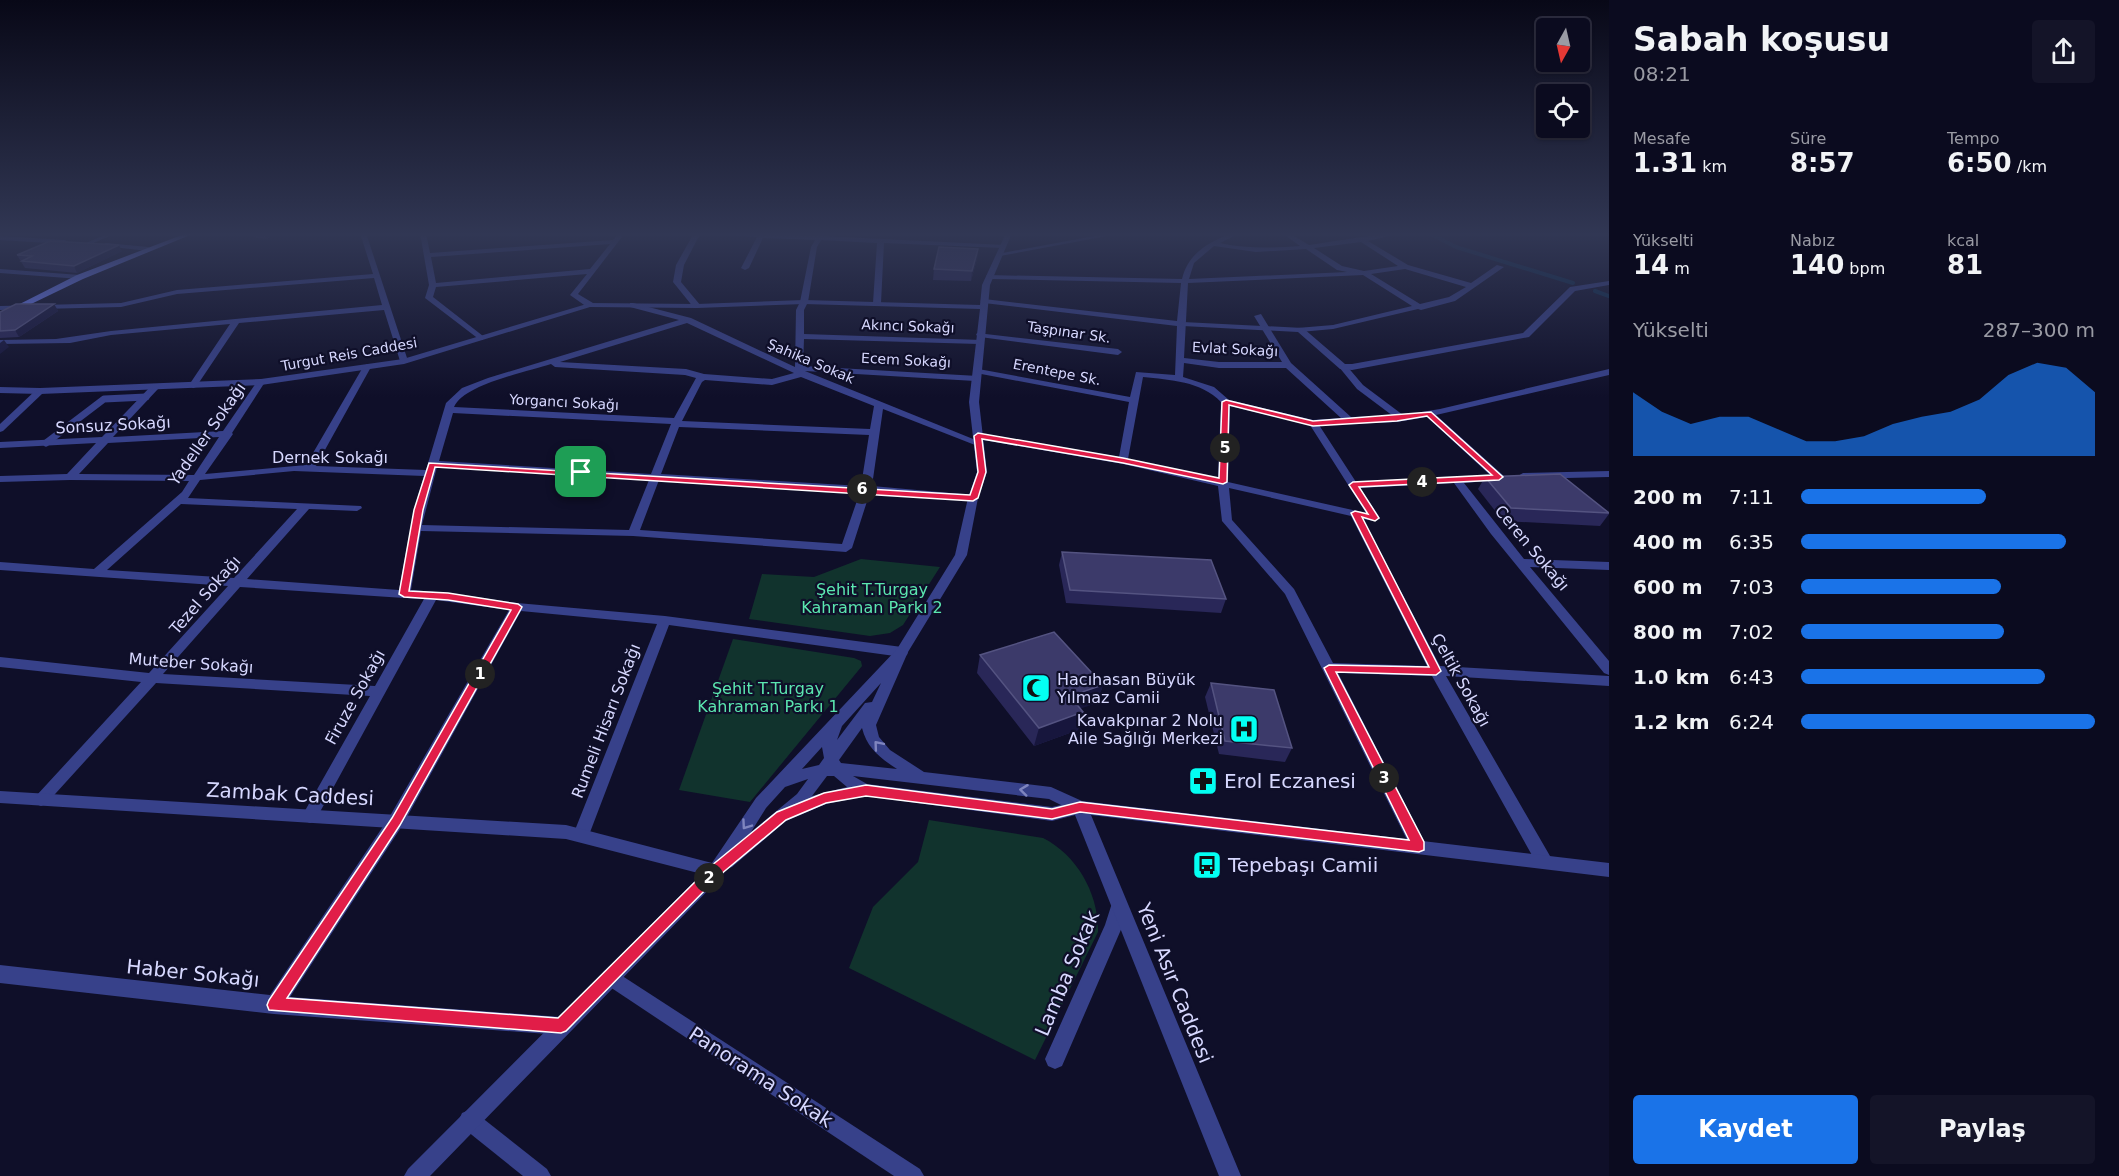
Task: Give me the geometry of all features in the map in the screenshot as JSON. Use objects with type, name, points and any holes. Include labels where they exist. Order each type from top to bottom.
[{"type":"main road","points":[[0,317],[57,288]]},
{"type":"street","points":[[0,308],[121,305],[177,292],[228,288]]},
{"type":"street","points":[[380,288],[404,361]]},
{"type":"street","points":[[432,288],[429,298],[480,338]]},
{"type":"street","points":[[579,288],[574,295],[590,305]]},
{"type":"street","points":[[682,288],[697,306]]},
{"type":"street","points":[[545,363],[686,372],[703,377],[772,382],[801,371],[800,310],[807,288]]},
{"type":"street","points":[[877,303],[878,288]]},
{"type":"street","points":[[925,778],[895,761],[872,739],[870,716],[902,652],[961,555],[973,498],[982,472],[974,402],[975,374],[988,288]]},
{"type":"street","points":[[1179,378],[1183,288]]},
{"type":"street","points":[[1388,288],[1421,308]]},
{"type":"street","name":"Turgut Reis Caddesi","points":[[0,390],[40,391],[261,382],[367,367],[404,361],[590,305],[697,306],[804,302],[984,304],[1183,324],[1300,330],[1333,327],[1421,308],[1452,299],[1469,288]]},
{"type":"street","points":[[1343,368],[1526,335],[1573,289],[1580,288]]},
{"type":"street","name":"Şahika Sokak","points":[[633,305],[688,320],[879,404],[978,440],[1123,461],[1375,518],[1353,485]]},
{"type":"street","points":[[0,342],[44,343],[86,339],[111,333],[387,307]]},
{"type":"street","points":[[1258,316],[1288,365],[1348,420]]},
{"type":"street","points":[[404,594],[416,528],[431,469],[452,403],[465,390],[545,363],[688,320]]},
{"type":"street","points":[[193,385],[235,323]]},
{"type":"street","points":[[1300,330],[1343,368],[1360,387],[1401,418]]},
{"type":"street","name":"Akıncı Sokağı","points":[[799,336],[980,338]]},
{"type":"street","name":"Taşpınar Sk.","points":[[980,338],[1118,352]]},
{"type":"street","name":"Evlat Sokağı","points":[[1181,360],[1219,365],[1288,365]]},
{"type":"street","points":[[309,469],[367,367]]},
{"type":"street","name":"Ecem Sokağı","points":[[801,371],[975,374]]},
{"type":"street","points":[[1123,461],[1138,374],[1179,378],[1207,387],[1219,394],[1226,402],[1313,423],[1401,418],[1429,414],[1609,372]]},
{"type":"street","name":"Erentepe Sk.","points":[[975,374],[1134,400]]},
{"type":"street","points":[[633,533],[676,422],[698,381],[703,377]]},
{"type":"street","name":"Yadeller Sokağı","points":[[96,573],[186,494],[194,478],[206,467],[261,382]]},
{"type":"street","points":[[70,477],[108,440],[155,387]]},
{"type":"street","points":[[0,429],[40,391]]},
{"type":"street","points":[[1226,402],[1223,482],[1227,521],[1290,592],[1419,846]]},
{"type":"street","points":[[416,528],[633,533],[846,548],[866,489],[879,404]]},
{"type":"street","name":"Yorgancı Sokağı","points":[[449,410],[874,432]]},
{"type":"street","points":[[1429,414],[1499,477]]},
{"type":"street","points":[[1313,423],[1353,485],[1457,480]]},
{"type":"street","name":"Sonsuz Sokağı","points":[[0,445],[228,434]]},
{"type":"street","name":"Dernek Sokağı","points":[[0,479],[194,478],[309,469],[431,469],[655,477],[866,489],[973,498]]},
{"type":"street","points":[[1556,474],[1574,487]]},
{"type":"street","name":"Ceren Sokağı","points":[[1457,480],[1556,474],[1609,474]]},
{"type":"street","name":"Ceren Sokağı","points":[[1457,480],[1609,670]]},
{"type":"street","points":[[177,501],[357,508]]},
{"type":"street","name":"Tezel Sokağı","points":[[41,800],[155,678],[235,584],[306,506]]},
{"type":"street","name":"Çeltik Sokağı","points":[[1355,513],[1436,671],[1544,861]]},
{"type":"street","points":[[1522,563],[1609,566]]},
{"type":"street","points":[[0,566],[432,596],[518,607],[665,620],[902,652]]},
{"type":"street","name":"Firuze Sokağı","points":[[310,816],[432,596]]},
{"type":"street","points":[[274,1005],[396,821],[518,607]]},
{"type":"street","name":"Rumeli Hisarı Sokağı","points":[[581,835],[665,620]]},
{"type":"street","points":[[716,871],[761,803],[902,652]]},
{"type":"street","name":"Muteber Sokağı","points":[[0,662],[155,678],[380,691]]},
{"type":"street","points":[[1329,668],[1436,671],[1609,681]]},
{"type":"street","points":[[415,1176],[716,871],[802,798],[830,767],[884,688]]},
{"type":"street","points":[[845,712],[829,740],[830,767],[850,783],[866,790],[1052,814],[1080,807]]},
{"type":"street","points":[[780,783],[830,767],[1051,793],[1080,807],[1609,870]]},
{"type":"street","points":[[781,816],[824,798],[866,790]]},
{"type":"street","name":"Zambak Caddesi","points":[[1,799],[566,832],[716,871]]},
{"type":"street","name":"Yeni Asır Caddesi","points":[[1080,807],[1230,1176]]},
{"type":"street","name":"Lamba Sokak","points":[[1055,1059],[1114,925],[1119,905]]},
{"type":"street","name":"Haber Sokağı","points":[[0,974],[274,1005],[561,1026]]},
{"type":"street","name":"Panorama Sokak","points":[[610,977],[913,1176]]},
{"type":"street","points":[[468,1120],[540,1176]]},
{"type":"lane","points":[[46,443],[104,399],[146,397]]},
{"type":"green space","name":"Şehit T.Turgay Kahraman Parkı 2","points":[[861,559],[940,567],[903,625],[890,633],[870,636],[749,619],[762,574],[814,577]]},
{"type":"green space","name":"Şehit T.Turgay Kahraman Parkı 1","points":[[733,639],[854,658],[861,661],[862,666],[750,802],[679,790]]},
{"type":"green space","points":[[929,820],[1043,838],[1055,845],[1076,865],[1090,890],[1095,904],[1098,932],[1035,1060],[849,968],[873,907],[918,862]]},
{"type":"building","points":[[16,304],[54,304],[15,330],[0,331],[0,312]]},
{"type":"building","points":[[1560,474],[1609,513],[1511,508],[1485,477]]},
{"type":"building","points":[[1062,552],[1211,560],[1226,599],[1070,590]]},
{"type":"building","name":"Hacıhasan Büyük Yılmaz Camii","points":[[1054,632],[1103,685],[1070,696],[1083,712],[1039,728],[980,655]]},
{"type":"building","name":"Kavakpınar 2 Nolu Aile Sağlığı Merkezi","points":[[1211,683],[1274,690],[1292,748],[1225,741]]},
{"type":"waterway","points":[[1595,291],[1609,296]]},
{"type":"place","name":"Hacıhasan Büyük Yılmaz Camii","points":[[1036,688]]},
{"type":"place","name":"Kavakpınar 2 Nolu Aile Sağlığı Merkezi","points":[[1244,729]]},
{"type":"place","name":"Erol Eczanesi","points":[[1203,781]]},
{"type":"place","name":"Tepebaşı Camii","points":[[1207,865]]},
{"type":"route","points":[[1226,402],[1313,423],[1397,419],[1429,414],[1499,477],[1353,485],[1375,518],[1355,513],[1436,671],[1329,668],[1419,846],[1080,807],[1052,814],[866,790],[824,798],[781,816],[716,871],[561,1026],[274,1005],[396,821],[518,607],[448,597],[404,594],[419,510],[432,464],[581,472],[866,489],[973,498],[982,472],[978,436],[1123,461],[1223,482],[1226,402]]}]
